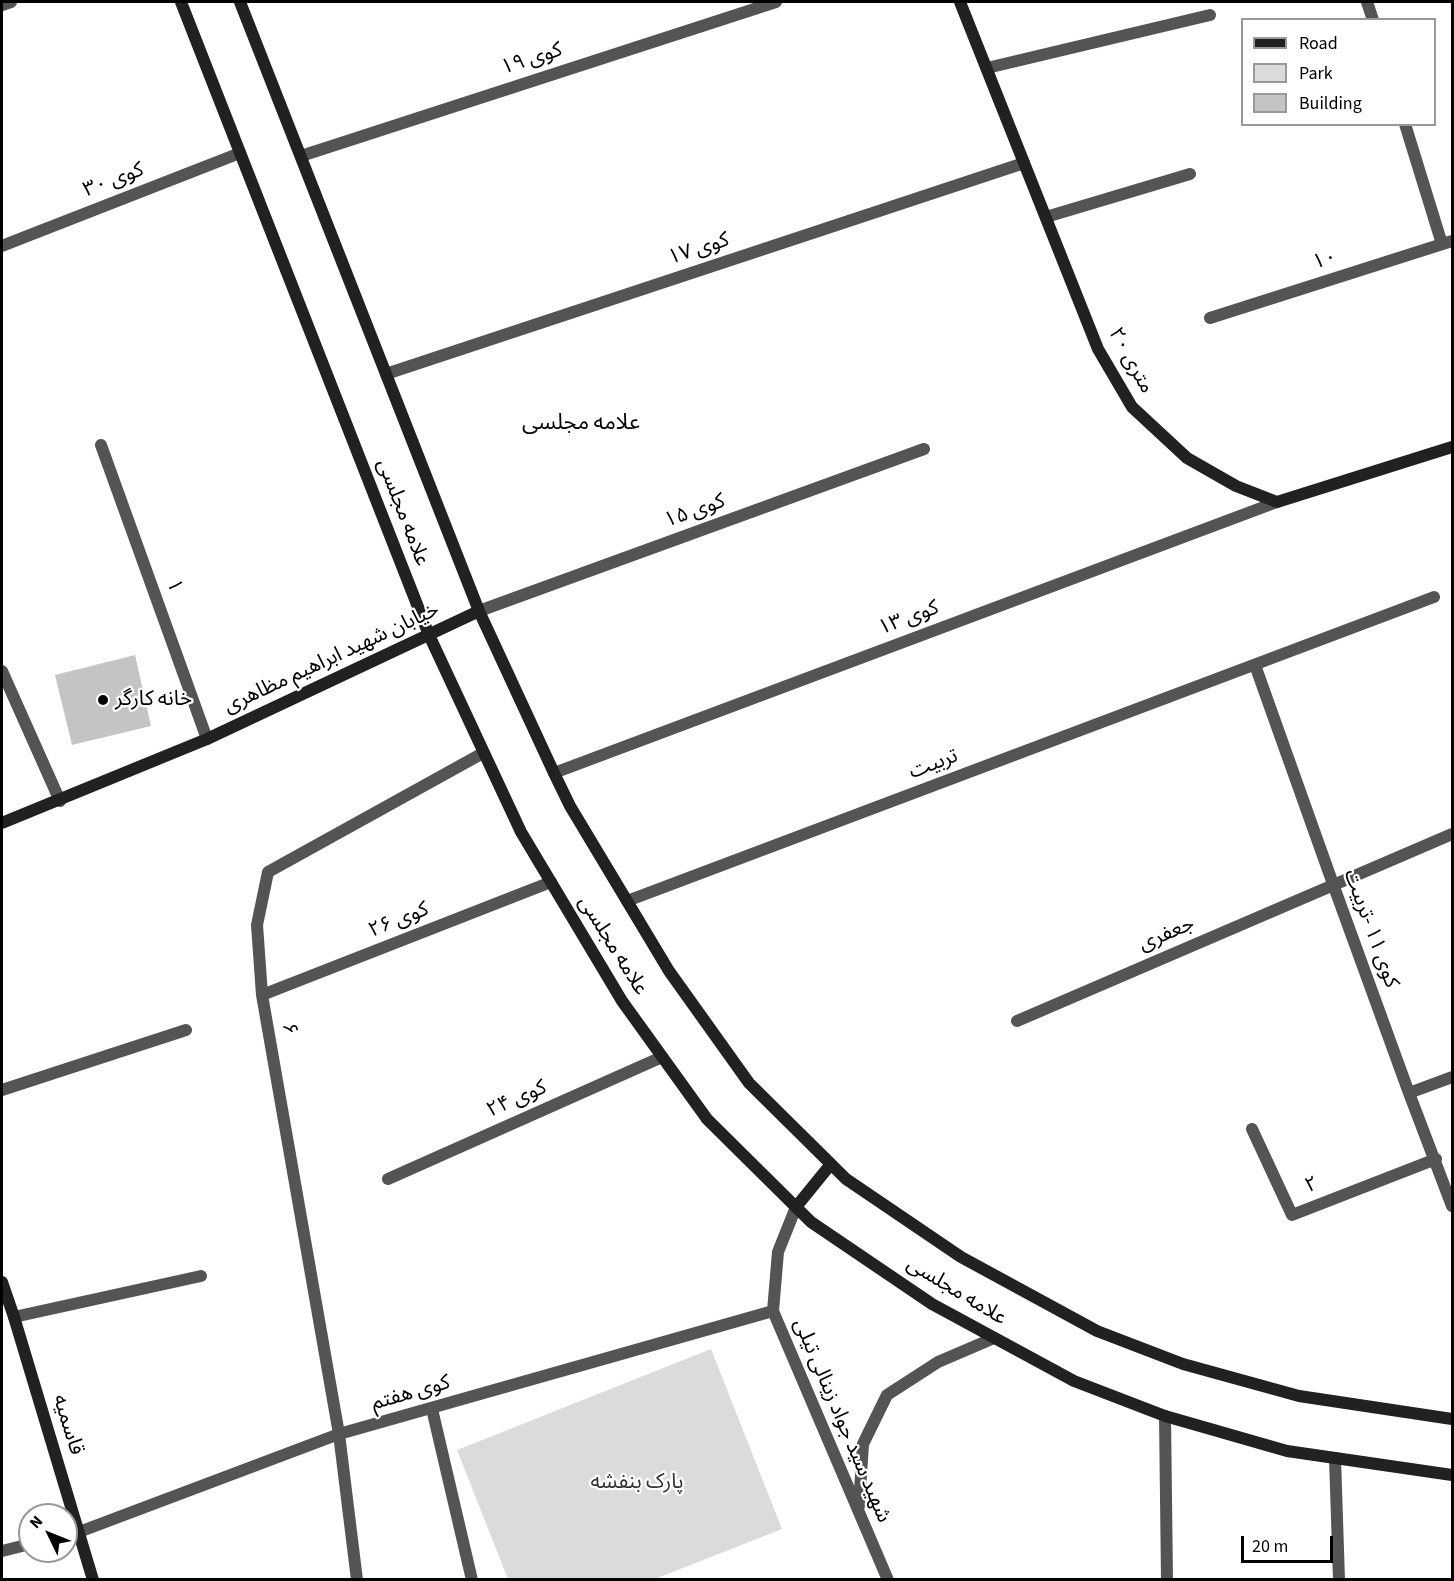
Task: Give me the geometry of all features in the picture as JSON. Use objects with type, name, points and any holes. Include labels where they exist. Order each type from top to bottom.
[{"type":"main road","name":"علامه مجلسی","points":[[181,2],[429,634],[483,753],[521,832],[622,1001],[706,1119],[811,1222],[932,1304],[1074,1381],[1165,1416],[1287,1451],[1452,1476]]},
{"type":"main road","name":"علامه مجلسی","points":[[240,2],[479,611],[554,773],[570,806],[669,971],[749,1083],[846,1179],[961,1257],[1097,1331],[1182,1364],[1299,1396],[1452,1419]]},
{"type":"main road","name":"۲۰ متری","points":[[960,2],[1098,349],[1132,407],[1187,458],[1236,486],[1277,501]]},
{"type":"main road","points":[[1277,501],[1452,447]]},
{"type":"main road","name":"خیابان شهید ابراهیم مظاهری","points":[[2,824],[207,739],[479,611]]},
{"type":"main road","points":[[796,1207],[831,1164]]},
{"type":"main road","name":"قاسمیه","points":[[2,1282],[93,1580]]},
{"type":"street","points":[[2,5],[11,2]]},
{"type":"street","name":"کوی ۱۹","points":[[301,156],[776,2]]},
{"type":"street","points":[[1368,2],[1372,18]]},
{"type":"street","points":[[987,68],[1210,15]]},
{"type":"street","points":[[1406,126],[1447,242]]},
{"type":"street","name":"کوی ۳۰","points":[[2,246],[240,153]]},
{"type":"street","name":"کوی ۱۷","points":[[386,374],[1024,163]]},
{"type":"street","points":[[1046,217],[1190,174]]},
{"type":"street","name":"۱۰","points":[[1210,318],[1447,242]]},
{"type":"street","name":"۱","points":[[101,446],[207,739]]},
{"type":"street","name":"کوی ۱۵","points":[[479,611],[924,448]]},
{"type":"street","name":"کوی ۱۳","points":[[554,773],[1277,501]]},
{"type":"street","name":"تربیت","points":[[627,901],[1434,597]]},
{"type":"street","name":"کوی ۱۱ -تربیت","points":[[1255,665],[1452,1206]]},
{"type":"street","points":[[2,670],[60,801]]},
{"type":"street","name":"۶","points":[[357,1580],[339,1434],[262,996],[257,925],[267,872],[483,753]]},
{"type":"street","name":"جعفری","points":[[1017,1021],[1452,834]]},
{"type":"street","name":"کوی ۲۶","points":[[262,996],[551,882]]},
{"type":"street","points":[[2,1090],[186,1030]]},
{"type":"street","name":"کوی ۲۴","points":[[388,1179],[662,1056]]},
{"type":"street","points":[[1409,1093],[1452,1077]]},
{"type":"street","name":"۲","points":[[1252,1129],[1292,1215],[1436,1159]]},
{"type":"street","name":"شهید سید جواد زینالی تیلی","points":[[796,1207],[778,1252],[773,1311],[888,1580]]},
{"type":"street","points":[[14,1317],[201,1276]]},
{"type":"street","name":"کوی هفتم","points":[[79,1532],[339,1434],[773,1311]]},
{"type":"street","points":[[859,1511],[863,1444],[887,1395],[938,1362],[994,1338]]},
{"type":"street","points":[[432,1409],[472,1580]]},
{"type":"street","points":[[1165,1416],[1167,1580]]},
{"type":"street","points":[[1335,1458],[1339,1580]]},
{"type":"street","points":[[2,1551],[18,1547]]},
{"type":"green space","name":"پارک بنفشه","points":[[711,1349],[782,1529],[655,1579],[508,1579],[457,1450]]},
{"type":"building","name":"خانه کارگر","points":[[135,655],[151,726],[72,745],[55,675]]},
{"type":"place","name":"خانه کارگر","points":[[103,700]]},
{"type":"district","name":"علامه مجلسی","points":[[581,424]]}]
